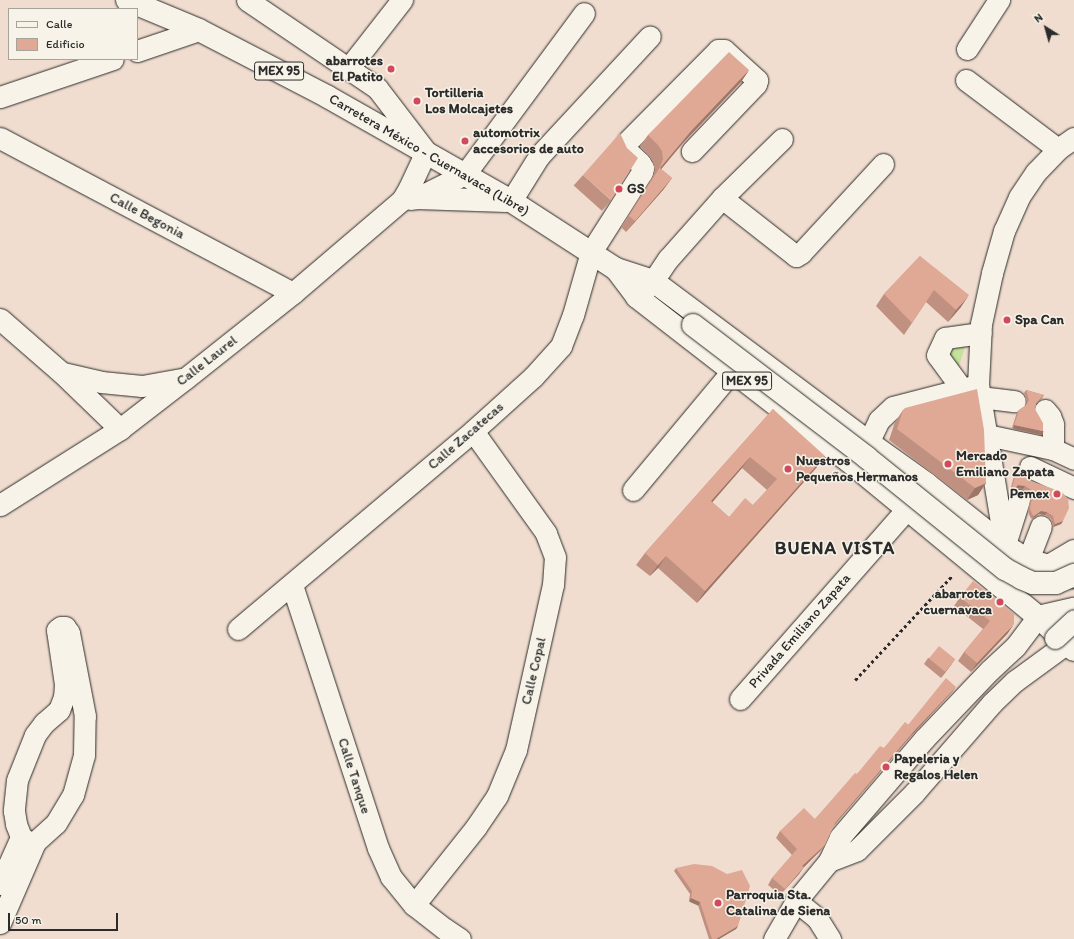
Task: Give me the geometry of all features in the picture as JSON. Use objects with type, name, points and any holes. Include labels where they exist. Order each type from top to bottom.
[{"type":"main road","name":"Carretera México - Cuernavaca (Libre)","points":[[127,0],[199,30],[322,93],[511,201],[592,252],[868,442],[927,484],[1005,546],[1028,560],[1049,566],[1074,576]]},
{"type":"main road","points":[[410,199],[474,198],[511,201]]},
{"type":"main road","name":"Carretera México - Cuernavaca (Libre)","points":[[645,289],[733,370],[856,466],[1038,617]]},
{"type":"main road","points":[[645,289],[866,457],[1005,569],[1020,578],[1033,583],[1056,583],[1074,576]]},
{"type":"main road","points":[[969,560],[983,563],[990,561],[1001,553],[1005,546]]},
{"type":"main road","points":[[1038,617],[1042,582],[1049,566],[1074,551]]},
{"type":"main road","points":[[1038,617],[1074,609]]},
{"type":"main road","points":[[1038,617],[1074,620]]},
{"type":"main road","name":"MEX 95","points":[[1038,617],[1072,644]]},
{"type":"street","points":[[348,69],[402,0]]},
{"type":"street","points":[[967,49],[999,0]]},
{"type":"street","points":[[253,2],[377,88],[426,152]]},
{"type":"street","points":[[465,174],[584,12]]},
{"type":"street","points":[[138,51],[199,30]]},
{"type":"street","points":[[511,201],[539,156],[650,36]]},
{"type":"street","name":"Calle Zacatecas","points":[[238,629],[473,431],[533,377],[561,346],[573,315],[592,252],[642,172],[643,168],[640,163],[627,151],[626,147],[628,141],[718,50],[724,50],[757,80],[756,84],[692,151]]},
{"type":"street","points":[[0,97],[110,60]]},
{"type":"street","points":[[966,80],[1066,144],[1036,172],[1019,197],[1004,231],[992,273],[981,332],[974,390],[987,435],[1005,546]]},
{"type":"street","name":"Calle Begonia","points":[[0,138],[293,293]]},
{"type":"street","points":[[645,289],[668,259],[722,198],[782,139]]},
{"type":"street","name":"Calle Laurel","points":[[410,199],[426,152]]},
{"type":"street","points":[[722,198],[796,256],[801,253],[882,164]]},
{"type":"street","name":"Calle Laurel","points":[[0,505],[120,429],[410,199],[465,174]]},
{"type":"street","points":[[0,319],[62,373],[120,429]]},
{"type":"street","points":[[981,332],[945,338],[937,355],[974,390],[1015,402]]},
{"type":"street","points":[[633,490],[733,370]]},
{"type":"street","points":[[62,373],[101,382],[142,386],[186,378]]},
{"type":"street","points":[[856,466],[879,420],[893,407],[974,390]]},
{"type":"street","points":[[1045,410],[1050,416],[1053,424],[1044,447],[1029,470],[1066,488]]},
{"type":"street","name":"Calle Copal","points":[[414,905],[476,827],[497,796],[516,750],[554,585],[555,557],[546,533],[473,431]]},
{"type":"street","points":[[987,435],[1044,447],[1074,459]]},
{"type":"street","points":[[1005,546],[1020,500]]},
{"type":"street","name":"Privada Emiliano Zapata","points":[[740,699],[907,509]]},
{"type":"street","points":[[1028,560],[1041,526]]},
{"type":"street","name":"Calle Tanque","points":[[292,585],[378,848],[391,876],[414,905],[445,930],[460,939]]},
{"type":"street","points":[[829,861],[840,837],[924,739],[990,670],[1015,647],[1038,617]]},
{"type":"street","points":[[774,939],[796,901],[829,861],[994,684],[1058,636],[1074,620]]},
{"type":"street","points":[[0,884],[28,840],[56,823],[73,795],[84,755],[85,716],[68,633],[65,627],[61,626],[57,630],[57,637],[65,684],[64,697],[59,710]]},
{"type":"street","points":[[829,861],[857,850],[914,794],[992,703],[1015,682],[1072,644]]},
{"type":"street","points":[[0,923],[28,840],[14,811],[17,780],[35,735],[44,723],[59,710],[68,706],[75,708],[85,716]]},
{"type":"street","points":[[796,901],[817,918],[830,939]]},
{"type":"path","points":[[855,680],[952,576]]},
{"type":"green space","points":[[954,343],[966,343],[957,373],[946,352]]},
{"type":"building","points":[[729,52],[749,70],[691,131],[660,168],[672,178],[635,221],[629,216],[660,167],[663,159],[662,151],[648,135]]},
{"type":"building","points":[[620,133],[627,148],[638,158],[611,200],[583,175]]},
{"type":"building","points":[[920,256],[969,295],[956,310],[934,290],[912,323],[884,294]]},
{"type":"building","name":"Mercado Emiliano Zapata","points":[[977,389],[984,430],[986,483],[975,488],[897,429],[905,408]]},
{"type":"building","points":[[1026,390],[1044,395],[1036,403],[1035,409],[1043,423],[1043,431],[1014,425],[1019,410],[1026,405],[1029,400]]},
{"type":"building","points":[[773,409],[825,456],[705,591],[666,556],[658,565],[645,553]],"holes":[[[750,457],[777,479],[753,505],[745,498],[729,517],[711,501]]]},
{"type":"building","points":[[1018,465],[1029,476],[1028,480],[1062,492],[1068,499],[1069,508],[1063,521],[1055,524],[1053,516],[1047,512],[1041,511],[1034,516],[1030,508],[1033,494],[1030,489],[1025,486],[1018,485],[1011,492]]},
{"type":"building","points":[[973,581],[1014,614],[1014,624],[977,663],[964,652],[990,621],[960,597]]},
{"type":"building","points":[[939,646],[955,659],[945,672],[929,658]]},
{"type":"building","points":[[946,678],[956,687],[914,731],[908,725]]},
{"type":"building","points":[[905,722],[915,730],[835,823],[825,845],[802,866],[804,867],[785,889],[772,878],[797,849],[780,831],[804,808],[815,819],[855,773],[857,774],[880,746],[884,748]]},
{"type":"building","name":"Parroquia Sta. Catalina de Siena","points":[[694,864],[712,866],[727,874],[742,870],[750,886],[738,926],[716,939],[712,939],[700,902],[691,898],[692,891],[676,868]]},
{"type":"place","name":"abarrotes El Patito","points":[[391,69]]},
{"type":"place","name":"Tortilleria Los Molcajetes","points":[[417,101]]},
{"type":"place","name":"automotrix accesorios de auto","points":[[465,141]]},
{"type":"place","name":"GS","points":[[619,189]]},
{"type":"place","name":"Spa Can","points":[[1007,320]]},
{"type":"place","name":"Mercado Emiliano Zapata","points":[[948,464]]},
{"type":"place","name":"Nuestros Pequeños Hermanos","points":[[788,469]]},
{"type":"place","name":"Pemex","points":[[1057,494]]},
{"type":"place","name":"abarrotes cuernavaca","points":[[1000,602]]},
{"type":"place","name":"Papeleria y Regalos Helen","points":[[886,767]]},
{"type":"place","name":"Parroquia Sta. Catalina de Siena","points":[[718,903]]},
{"type":"district","name":"BUENA VISTA","points":[[835,548]]}]
